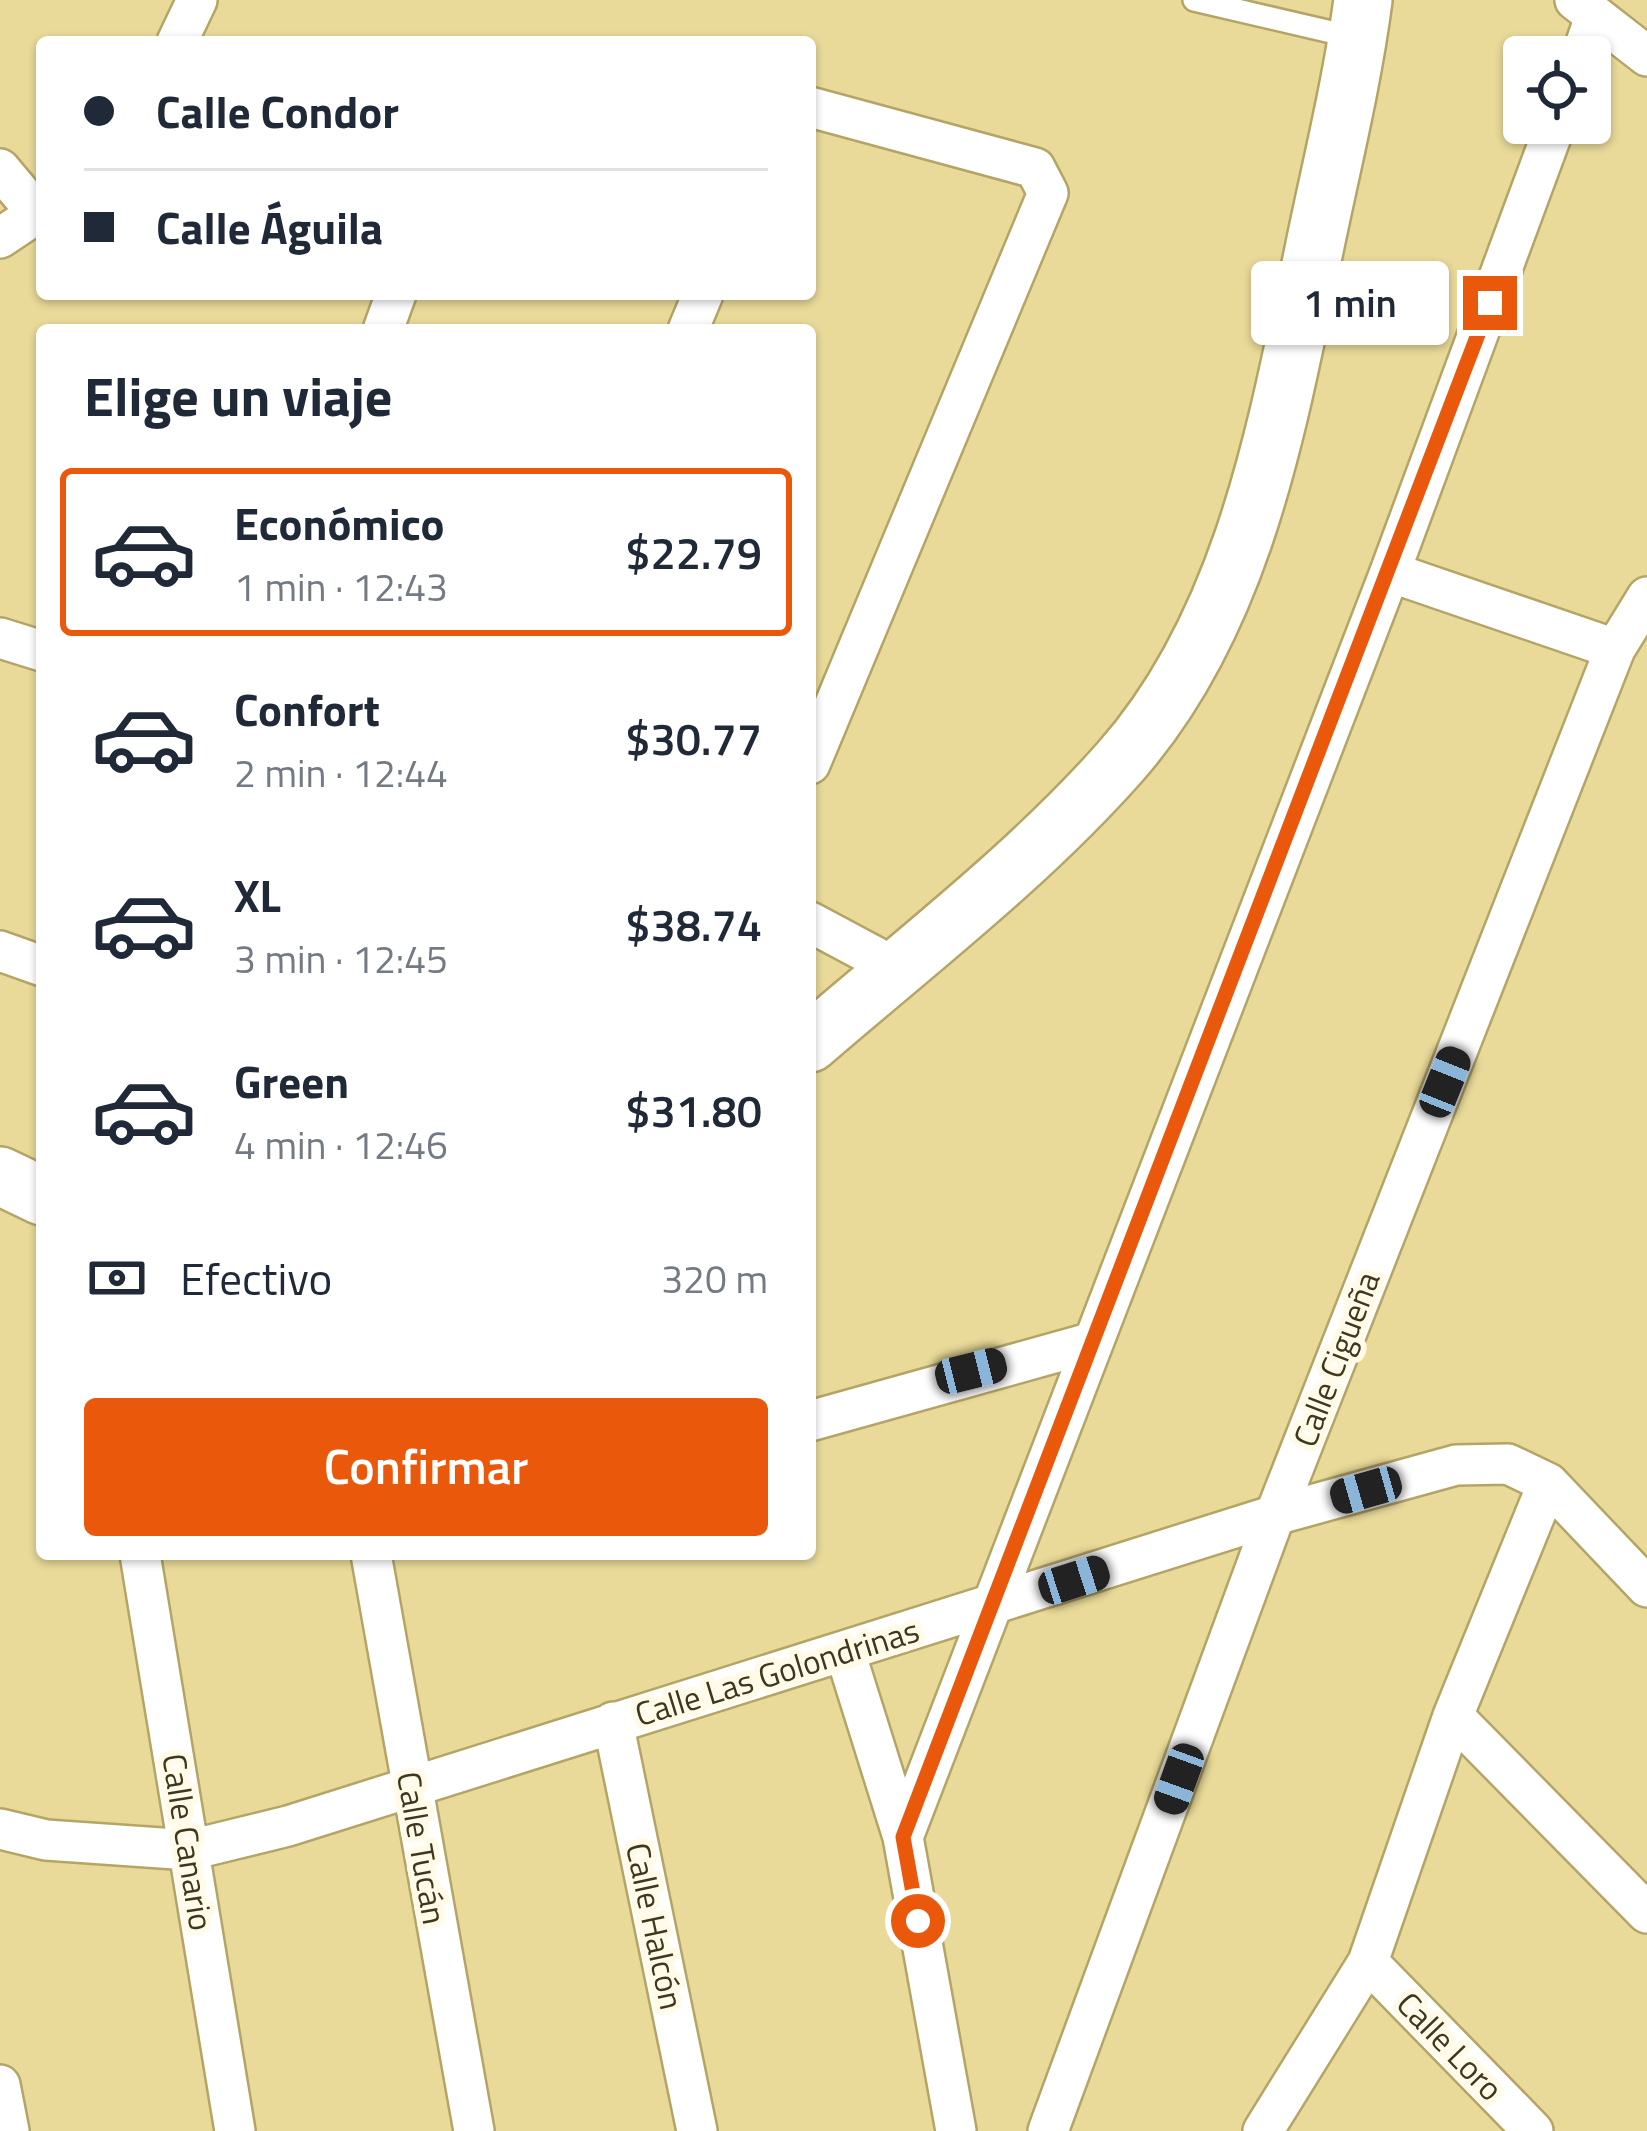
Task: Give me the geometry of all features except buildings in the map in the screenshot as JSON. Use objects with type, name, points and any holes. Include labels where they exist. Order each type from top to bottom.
[{"type":"street","points":[[180,36],[197,0]]},
{"type":"street","points":[[1585,9],[1647,56]]},
{"type":"street","points":[[816,1038],[1121,761],[1181,680],[1245,538],[1282,403],[1360,19]]},
{"type":"street","points":[[816,109],[1034,168],[1048,194],[816,750]]},
{"type":"street","points":[[903,1837],[1390,572],[1548,144]]},
{"type":"street","points":[[0,170],[36,208]]},
{"type":"street","points":[[0,238],[36,215]]},
{"type":"street","points":[[1390,572],[1615,649]]},
{"type":"street","name":"Calle Cigueña","points":[[1048,2131],[1275,1515],[1615,649],[1647,597]]},
{"type":"street","points":[[0,638],[36,649]]},
{"type":"street","points":[[816,925],[896,968]]},
{"type":"street","points":[[0,951],[36,964]]},
{"type":"street","points":[[0,1176],[36,1193]]},
{"type":"street","points":[[816,1418],[1093,1342]]},
{"type":"street","name":"Calle Las Golondrinas","points":[[0,1829],[64,1842],[190,1850],[412,1788],[1275,1515],[1456,1465],[1508,1464],[1548,1483],[1647,1587]]},
{"type":"street","points":[[1263,2131],[1368,1962],[1453,1716],[1548,1483]]},
{"type":"street","name":"Calle Canario","points":[[141,1560],[235,2131]]},
{"type":"street","name":"Calle Tucán","points":[[382,1560],[412,1788],[474,2131]]},
{"type":"street","points":[[845,1652],[903,1837],[956,2131]]},
{"type":"street","points":[[1453,1716],[1647,1913]]},
{"type":"street","name":"Calle Halcón","points":[[614,1722],[698,2131]]},
{"type":"street","name":"Calle Loro","points":[[1368,1962],[1533,2131]]},
{"type":"street","points":[[0,2085],[9,2131]]},
{"type":"lane","points":[[1194,0],[1360,19]]},
{"type":"route","points":[[918,1921],[903,1837],[1490,303]]}]
